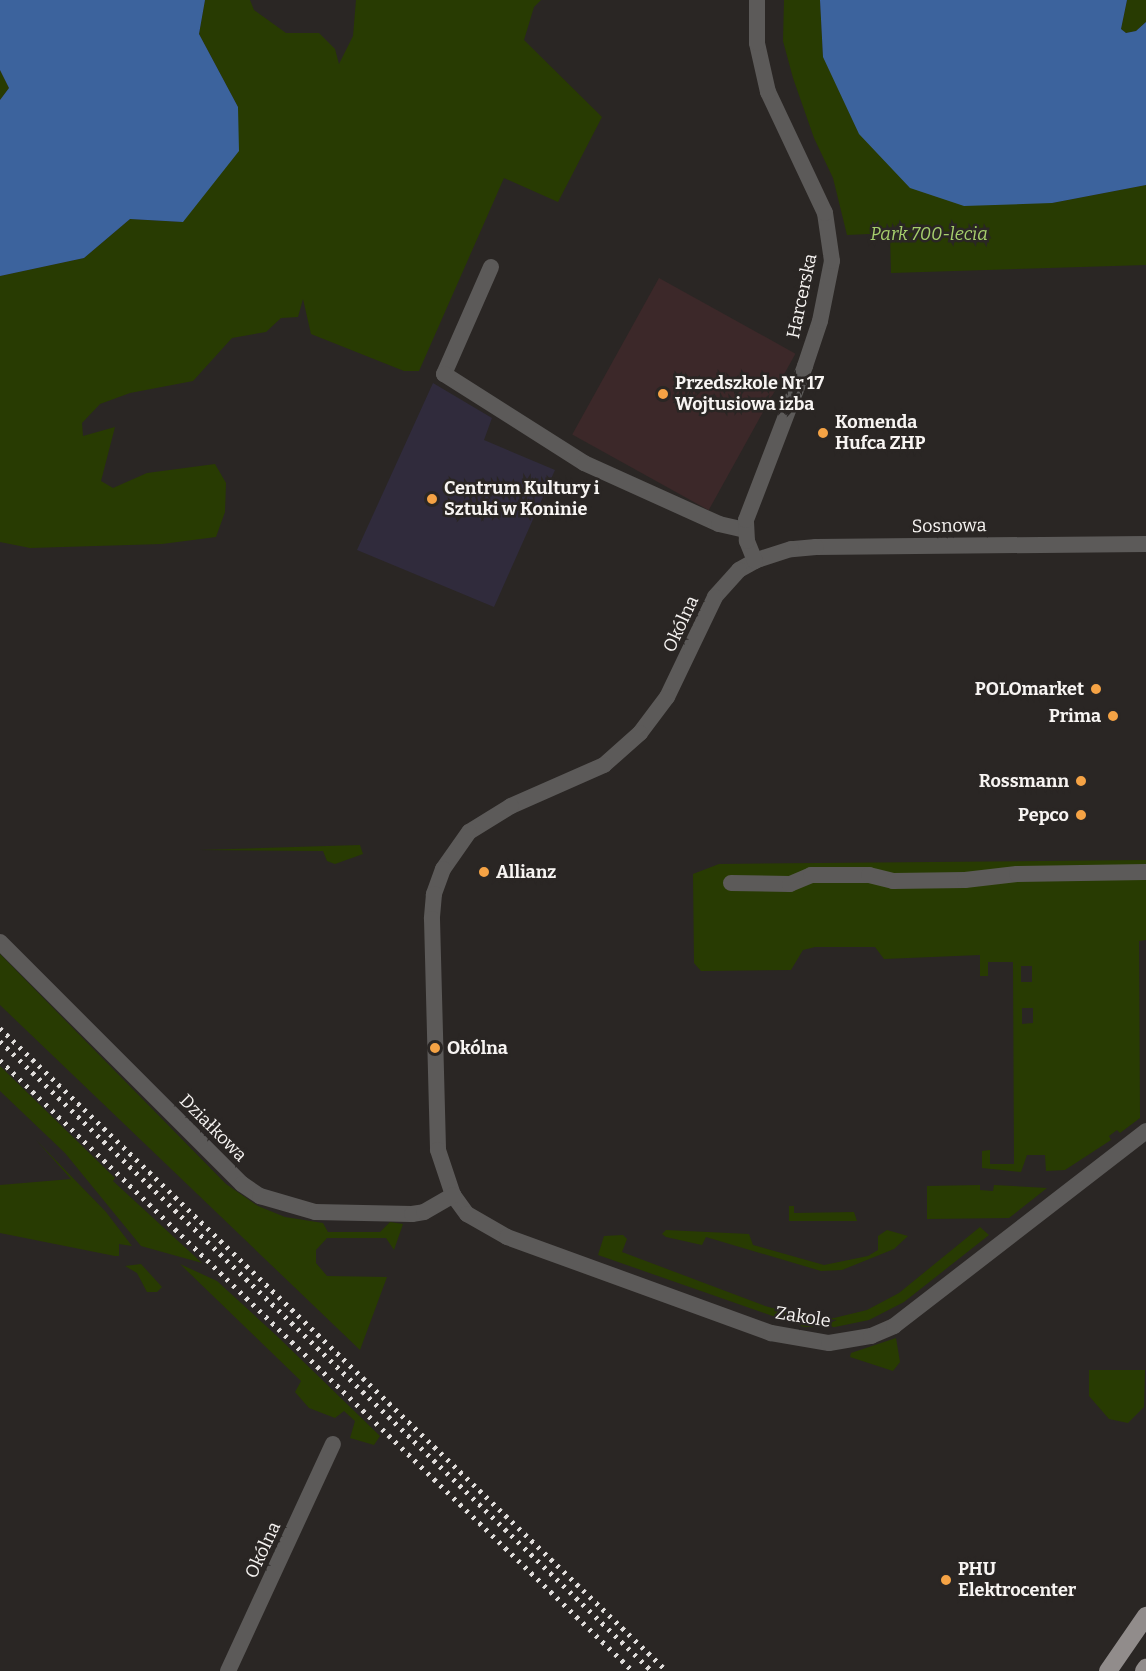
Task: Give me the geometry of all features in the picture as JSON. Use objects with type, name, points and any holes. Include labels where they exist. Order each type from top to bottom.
[{"type":"main road","points":[[1108,1671],[1146,1616]]},
{"type":"street","name":"Harcerska","points":[[745,530],[748,510],[820,321],[832,261],[825,213],[768,92],[757,43],[757,0]]},
{"type":"street","points":[[491,267],[444,374],[585,463],[727,528],[745,530],[755,561]]},
{"type":"street","name":"Sosnowa","points":[[755,561],[790,549],[816,546],[1146,544]]},
{"type":"street","name":"Okólna","points":[[453,1195],[442,1170],[437,1128],[432,919],[434,894],[442,869],[469,832],[487,818],[604,765],[640,733],[667,697],[715,597],[739,570],[755,561]]},
{"type":"street","points":[[731,884],[790,884],[811,875],[869,875],[893,881],[972,880],[1017,874],[1146,872]]},
{"type":"street","name":"Działkowa","points":[[0,942],[242,1184],[260,1196],[315,1212],[412,1214],[424,1212],[453,1195]]},
{"type":"street","name":"Zakole","points":[[453,1195],[467,1214],[507,1237],[771,1333],[802,1340],[845,1341],[871,1336],[902,1321],[1146,1131]]},
{"type":"street","name":"Okólna","points":[[228,1671],[333,1444]]},
{"type":"shaded area","points":[[659,278],[795,354],[709,510],[572,435]]},
{"type":"shaded area","points":[[433,383],[492,418],[484,440],[555,470],[494,607],[357,550]]},
{"type":"green space","points":[[205,0],[250,0],[254,10],[286,33],[319,33],[335,49],[339,64],[353,36],[356,0],[541,0],[534,7],[524,40],[602,117],[558,202],[504,178],[419,371],[404,371],[311,334],[303,299],[298,317],[281,318],[266,332],[232,338],[193,381],[130,393],[100,404],[82,423],[83,436],[115,427],[101,481],[113,488],[147,473],[215,464],[226,483],[225,512],[216,537],[162,544],[30,548],[0,542],[0,276],[84,258],[130,219],[183,222],[238,107],[199,34]]},
{"type":"green space","name":"Park 700-lecia","points":[[784,0],[820,0],[823,57],[1052,203],[1146,185],[1146,265],[891,273],[890,233],[847,235],[833,178],[814,138],[783,41]]},
{"type":"green space","points":[[1127,0],[1146,0],[1146,22],[1136,31],[1126,33],[1121,29]]},
{"type":"green space","points":[[0,70],[9,88],[0,100]]},
{"type":"green space","points":[[360,845],[363,854],[335,864],[327,861],[323,851],[199,850]]},
{"type":"green space","points":[[1146,860],[1146,940],[1139,941],[1140,1118],[1120,1133],[1117,1130],[1109,1136],[1111,1140],[1065,1170],[1046,1171],[1045,1155],[1027,1155],[1021,1172],[982,1168],[982,1151],[990,1150],[990,1164],[1014,1164],[1013,962],[988,962],[988,976],[980,976],[980,955],[884,959],[875,947],[815,947],[803,950],[791,970],[701,971],[694,963],[693,874],[719,864]],"holes":[[[1021,966],[1032,966],[1032,982],[1021,982]],[[1022,1008],[1033,1008],[1033,1023],[1022,1024]]]},
{"type":"green space","points":[[0,954],[226,1184],[258,1206],[285,1217],[323,1223],[328,1232],[380,1232],[390,1222],[403,1224],[394,1250],[386,1238],[327,1238],[316,1250],[316,1263],[327,1276],[387,1277],[360,1350],[0,1005]]},
{"type":"green space","points":[[0,1066],[115,1178],[113,1181],[202,1263],[141,1246],[65,1153],[0,1091]]},
{"type":"green space","points":[[36,1140],[106,1212],[132,1246],[119,1244],[119,1256],[115,1256],[0,1233],[0,1185],[71,1179]]},
{"type":"green space","points":[[980,1185],[980,1190],[993,1191],[994,1185],[1047,1188],[1009,1218],[927,1219],[927,1186]]},
{"type":"green space","points":[[789,1206],[794,1206],[794,1213],[854,1212],[857,1221],[789,1221]]},
{"type":"green space","points":[[980,1227],[989,1235],[904,1302],[869,1320],[835,1327],[804,1327],[598,1255],[604,1236],[623,1235],[627,1239],[622,1252],[765,1306],[804,1317],[834,1318],[867,1310],[899,1293]]},
{"type":"green space","points":[[666,1230],[749,1234],[753,1245],[824,1265],[868,1256],[878,1250],[878,1236],[887,1230],[908,1236],[894,1249],[842,1270],[821,1271],[706,1237],[702,1245],[666,1237],[662,1234]]},
{"type":"green space","points":[[141,1264],[162,1287],[157,1292],[147,1292],[137,1273],[125,1266]]},
{"type":"green space","points":[[180,1264],[217,1281],[279,1338],[380,1436],[374,1445],[350,1438],[355,1421],[344,1411],[335,1418],[309,1408],[295,1392],[301,1381]]},
{"type":"green space","points":[[896,1338],[900,1362],[893,1371],[850,1357],[851,1353]]},
{"type":"green space","points":[[1089,1370],[1145,1370],[1144,1407],[1128,1423],[1109,1419],[1089,1396]]},
{"type":"water","points":[[0,0],[205,0],[199,34],[238,107],[239,151],[183,222],[130,219],[84,258],[0,276],[0,100],[9,88],[0,70]]},
{"type":"water","points":[[820,0],[1127,0],[1121,29],[1126,33],[1136,31],[1146,22],[1146,185],[1052,203],[964,206],[910,188],[859,134],[823,57]]},
{"type":"railway","points":[[0,1028],[667,1671]]},
{"type":"railway","points":[[0,1041],[652,1671]]},
{"type":"railway","points":[[0,1060],[633,1671]]},
{"type":"place","name":"Przedszkole Nr 17 Wojtusiowa izba","points":[[663,394]]},
{"type":"place","name":"Komenda Hufca ZHP","points":[[823,433]]},
{"type":"place","name":"Centrum Kultury i Sztuki w Koninie","points":[[432,499]]},
{"type":"place","name":"POLOmarket","points":[[1096,689]]},
{"type":"place","name":"Prima","points":[[1113,716]]},
{"type":"place","name":"Rossmann","points":[[1081,781]]},
{"type":"place","name":"Pepco","points":[[1081,815]]},
{"type":"place","name":"Allianz","points":[[484,872]]},
{"type":"place","name":"Okólna","points":[[435,1048]]},
{"type":"place","name":"PHU Elektrocenter","points":[[946,1580]]}]
